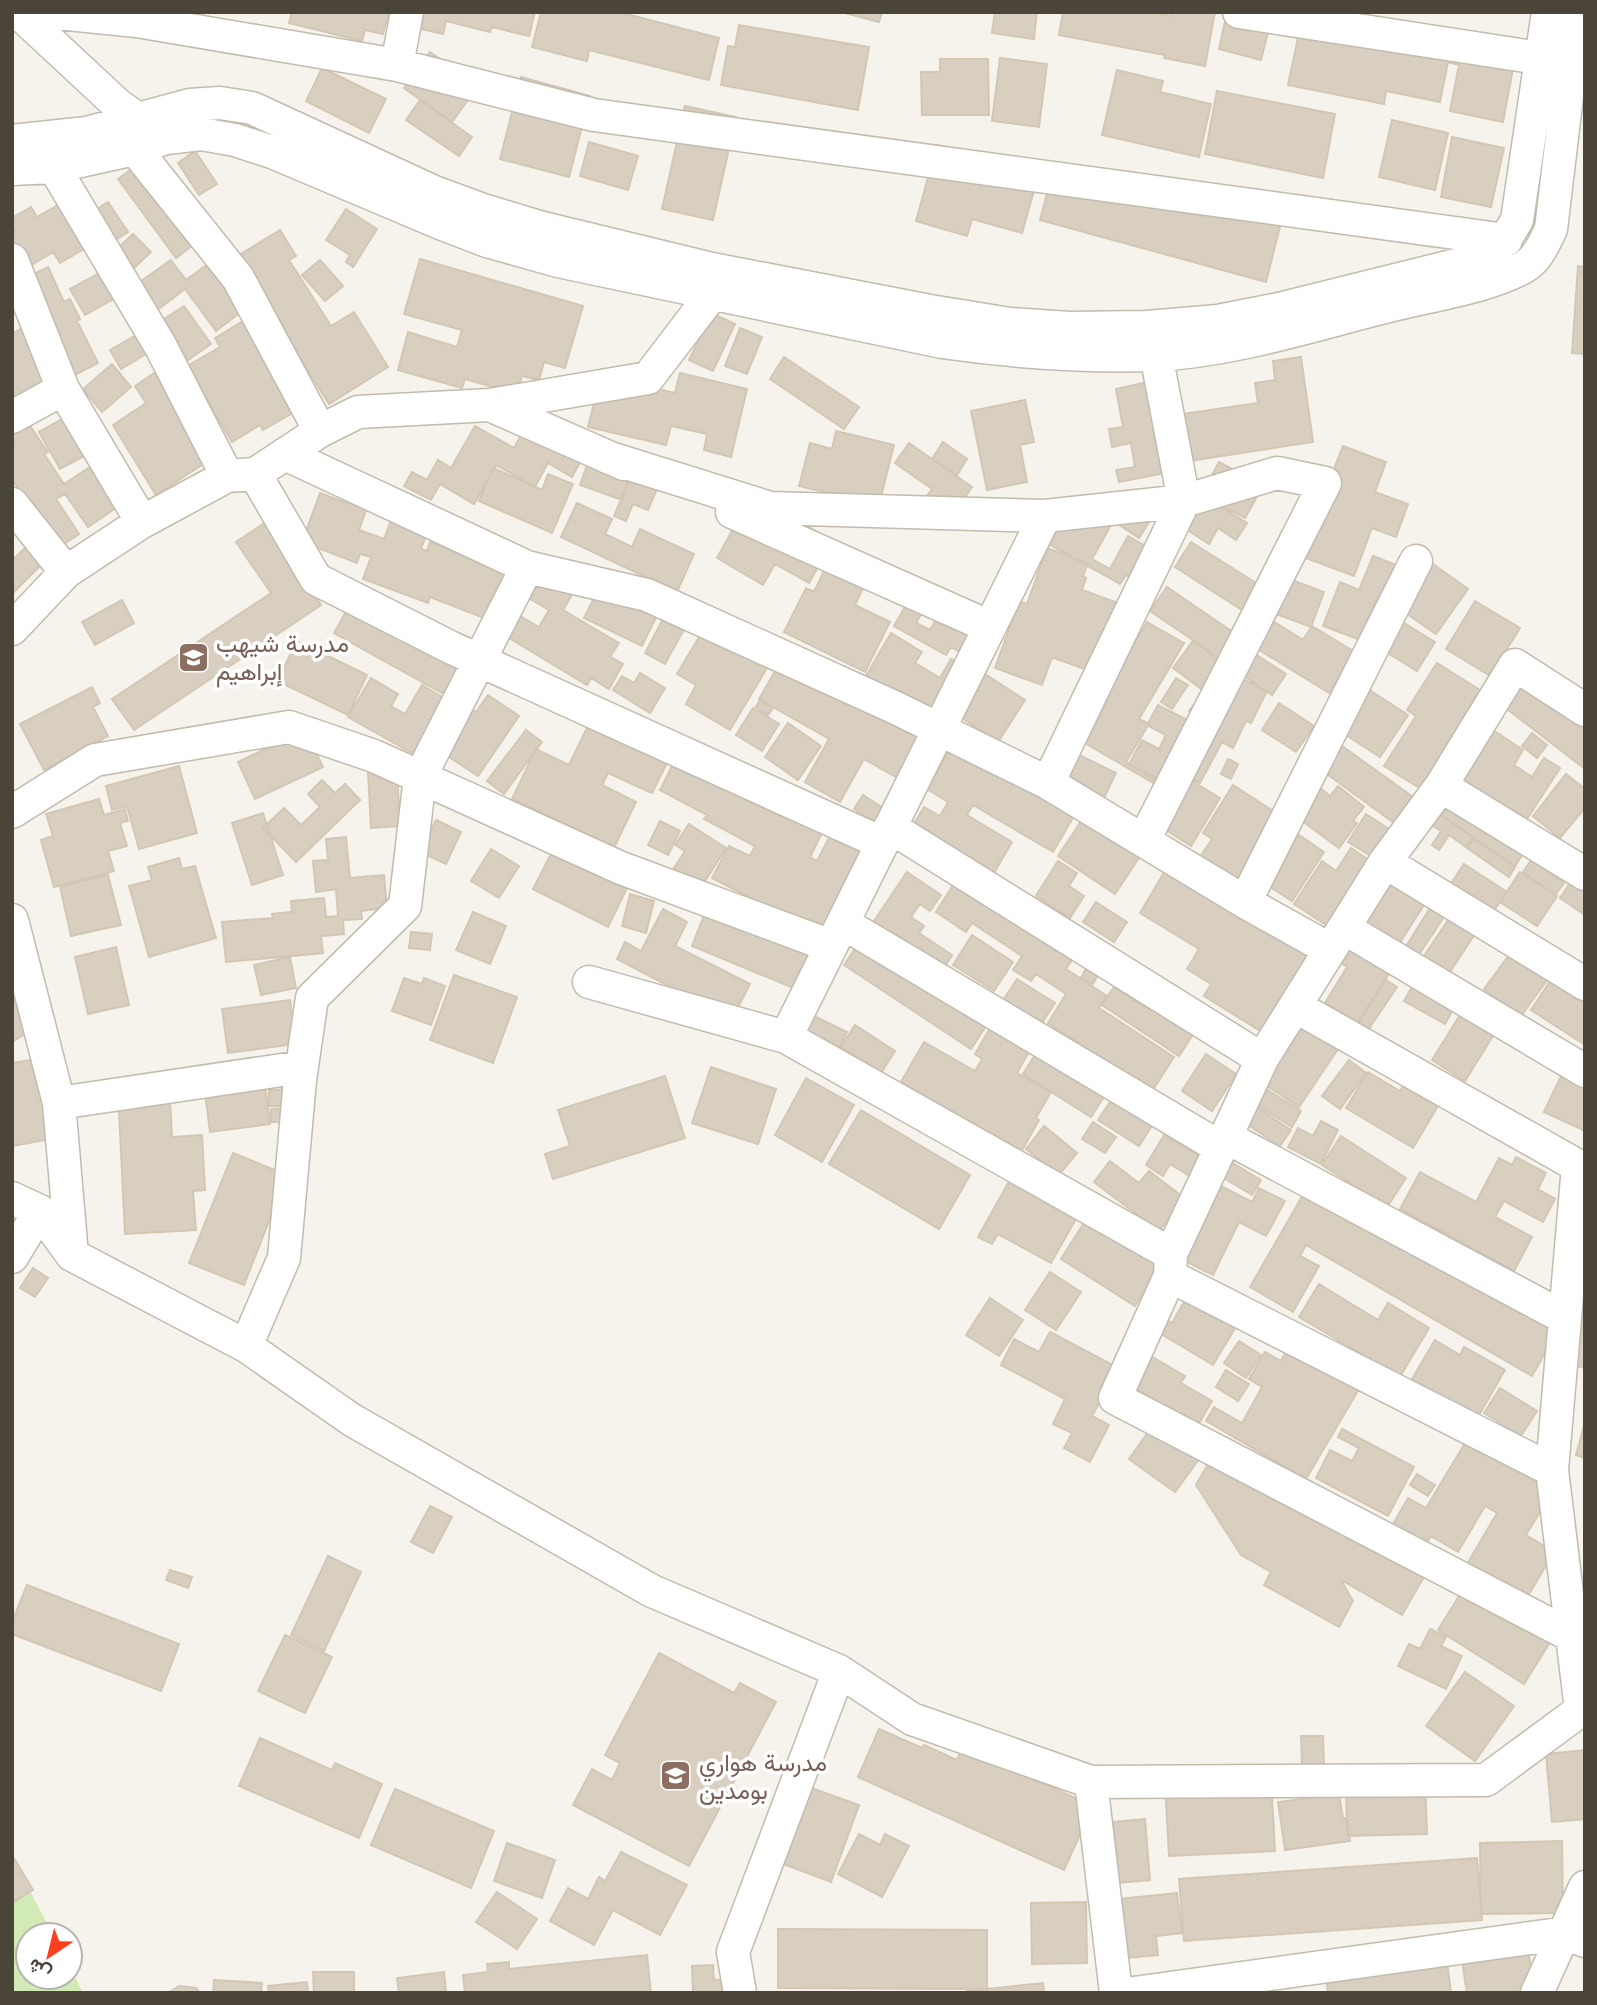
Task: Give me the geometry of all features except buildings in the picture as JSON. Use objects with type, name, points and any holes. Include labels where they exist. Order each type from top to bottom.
[{"type":"street","points":[[18,12],[118,105],[238,278],[320,431]]},
{"type":"street","points":[[48,12],[137,21],[397,65],[594,115],[1506,240]]},
{"type":"street","points":[[397,65],[407,12]]},
{"type":"street","points":[[1239,12],[1565,62]]},
{"type":"street","points":[[12,141],[87,133],[137,134],[166,138],[201,134],[235,140],[272,152],[487,241],[558,261],[867,328],[978,347],[1087,355],[1156,355],[1207,349],[1258,338],[1468,286],[1507,275],[1527,265],[1540,252],[1551,229],[1556,200],[1565,62],[1548,12]]},
{"type":"street","points":[[12,169],[54,167],[137,134],[190,105],[220,103],[252,108],[434,192],[483,210],[539,227],[712,268],[930,312],[1010,324],[1069,328],[1147,327],[1218,321],[1279,309],[1484,258],[1497,249],[1506,240],[1517,220],[1565,62],[1577,12]]},
{"type":"street","points":[[54,167],[241,475],[316,579],[479,660],[886,835],[1262,1059]]},
{"type":"street","points":[[12,260],[63,389],[142,522]]},
{"type":"street","points":[[12,629],[65,572],[142,522],[285,454],[320,431],[358,412],[490,405],[648,378],[712,294]]},
{"type":"street","points":[[1048,782],[1185,502],[1156,355]]},
{"type":"street","points":[[12,417],[63,389]]},
{"type":"street","points":[[490,405],[990,626]]},
{"type":"street","points":[[285,454],[527,566],[647,595],[939,729],[1048,782],[1245,902],[1337,938],[1585,1071]]},
{"type":"street","points":[[607,457],[770,508],[1045,516],[1185,502],[1277,473],[1325,483],[1144,841]]},
{"type":"street","points":[[12,504],[65,572]]},
{"type":"street","points":[[786,1037],[1045,516]]},
{"type":"street","points":[[1245,902],[1416,561]]},
{"type":"street","points":[[246,1346],[284,1258],[302,1067],[312,998],[405,906],[420,777],[527,566]]},
{"type":"street","points":[[1572,1636],[1115,1398],[1170,1265],[1262,1059],[1385,862],[1441,786],[1515,665],[1585,710]]},
{"type":"street","points":[[12,812],[95,760],[289,727],[374,756],[621,868],[837,934],[1224,1143],[1565,1318]]},
{"type":"street","points":[[1441,786],[1585,874]]},
{"type":"street","points":[[1385,862],[1585,984]]},
{"type":"street","points":[[12,920],[59,1103],[72,1255]]},
{"type":"street","points":[[589,982],[786,1037],[1170,1265],[1552,1470]]},
{"type":"street","points":[[26,1205],[72,1255],[246,1346],[352,1420],[652,1591],[839,1671],[912,1719],[1091,1782],[1486,1780],[1583,1709],[1552,1470],[1578,1166],[1294,1006]]},
{"type":"street","points":[[59,1103],[302,1067]]},
{"type":"street","points":[[12,1257],[26,1205]]},
{"type":"street","points":[[740,1993],[733,1952],[839,1671]]},
{"type":"street","points":[[1091,1782],[1116,1993]]},
{"type":"street","points":[[1537,1993],[1575,1937],[1585,1887]]},
{"type":"street","points":[[1135,1993],[1575,1937]]},
{"type":"green space","points":[[12,1856],[46,1921],[14,1921],[14,1991],[83,1993],[12,1993]]},
{"type":"place","name":"مدرسة شيهب إبراهيم","points":[[193,657]]},
{"type":"place","name":"مدرسة هواري بومدين","points":[[676,1776]]}]
